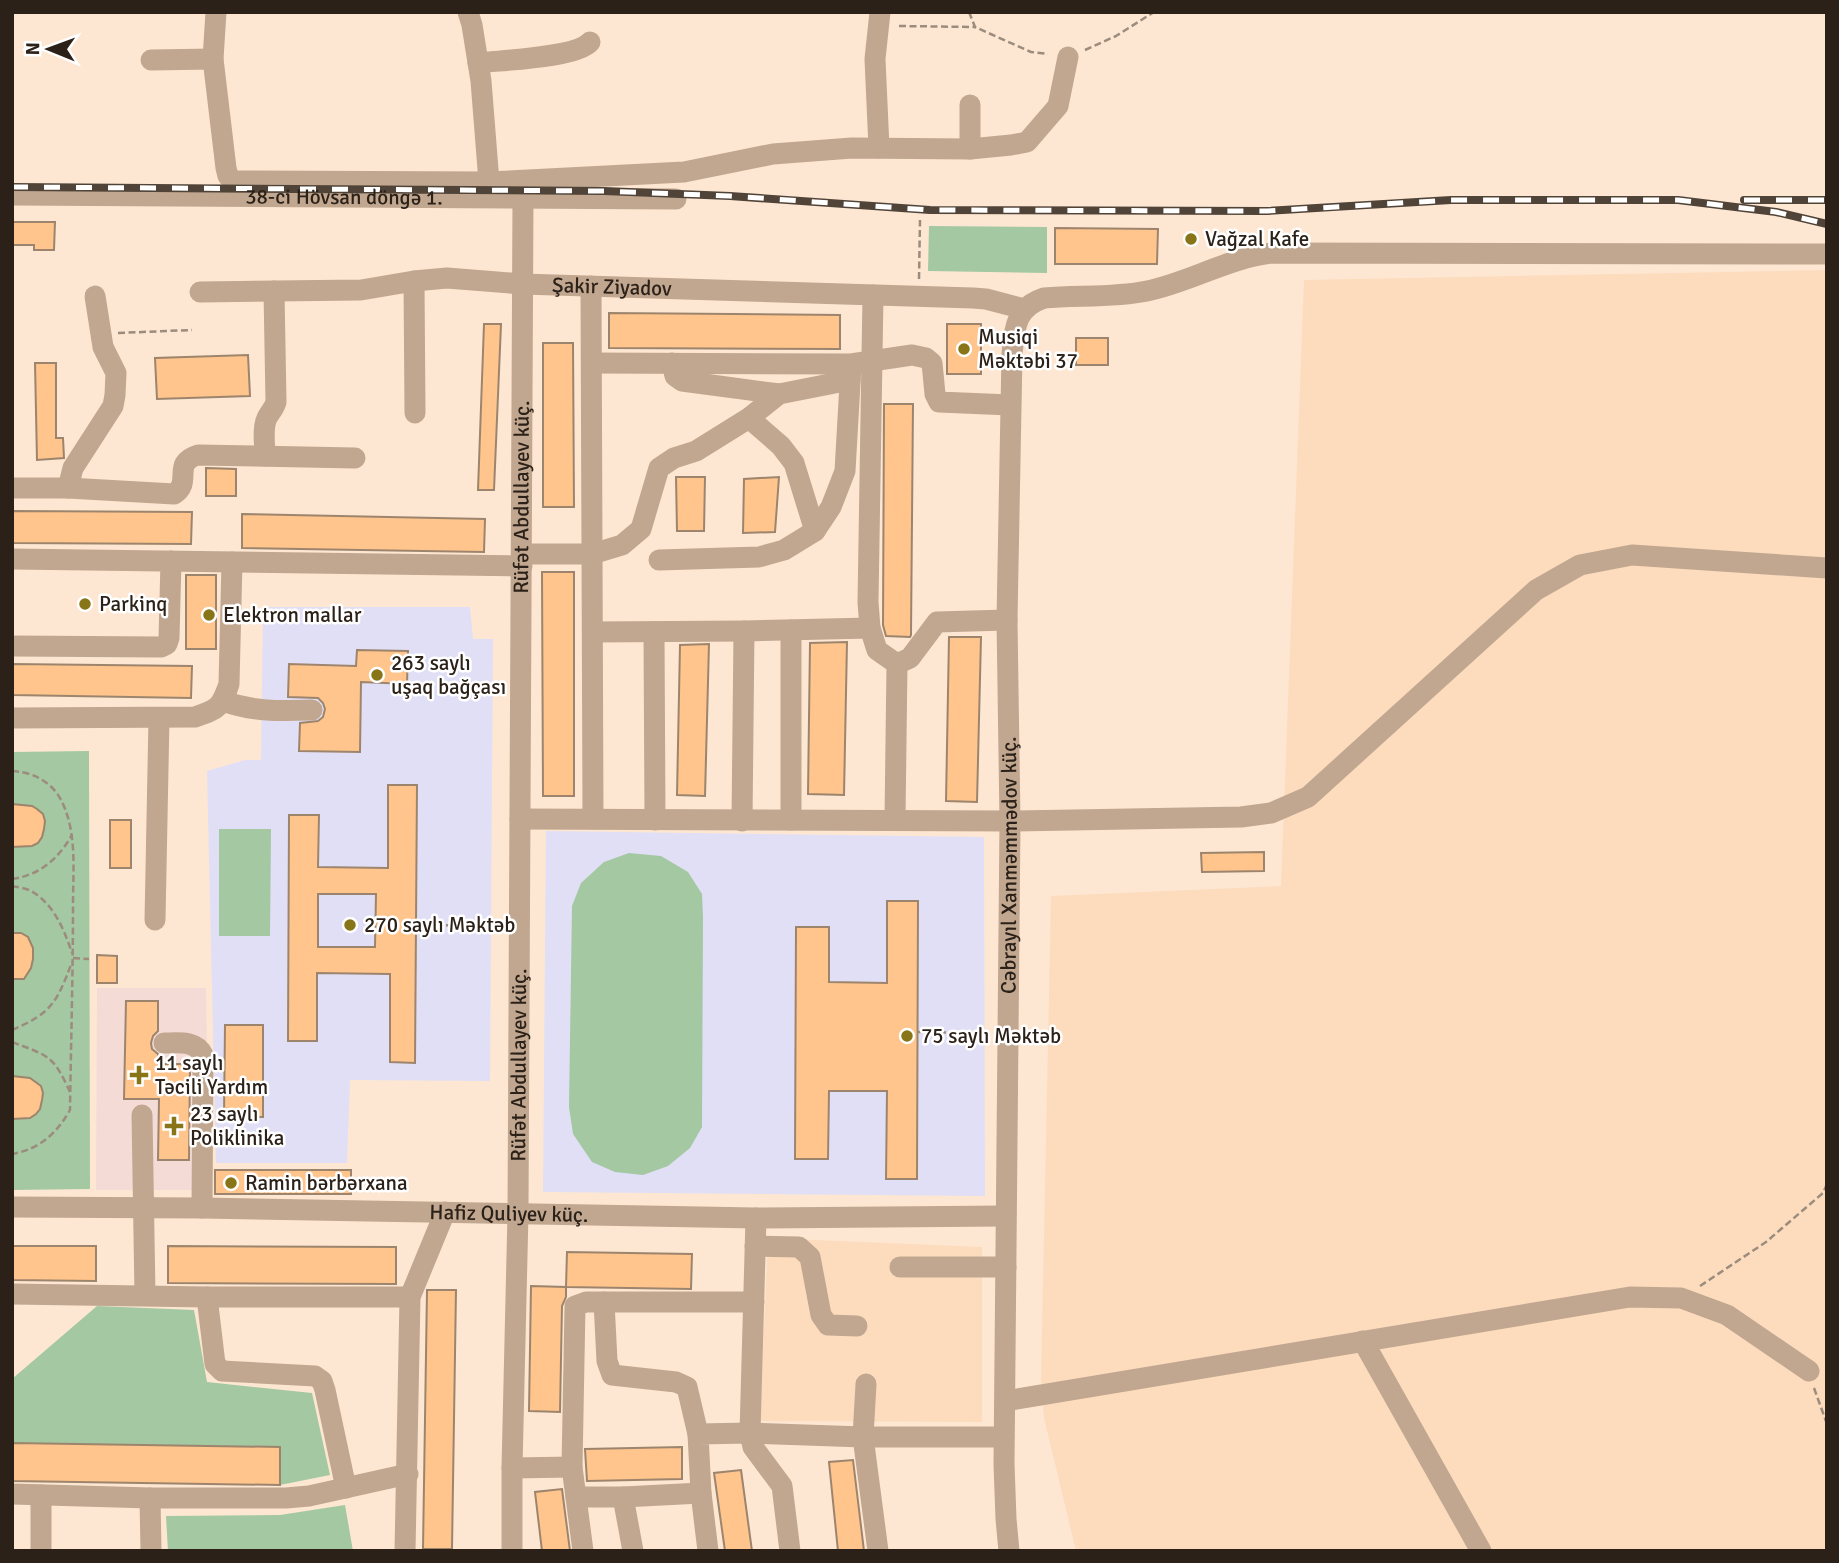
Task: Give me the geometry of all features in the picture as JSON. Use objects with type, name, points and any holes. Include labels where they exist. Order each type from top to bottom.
[{"type":"street","points":[[216,12],[214,59],[226,169],[233,181],[489,182],[684,172],[773,154],[852,148],[970,149],[1027,142],[1058,106],[1068,57]]},
{"type":"street","points":[[467,12],[472,25],[481,81],[489,182]]},
{"type":"street","points":[[879,19],[875,59],[879,148]]},
{"type":"street","points":[[478,62],[551,55],[584,48],[590,42]]},
{"type":"street","points":[[151,60],[214,59]]},
{"type":"street","points":[[970,105],[970,149]]},
{"type":"street","name":"38-ci Hövsan döngə 1.","points":[[12,195],[676,199]]},
{"type":"street","name":"Rüfət Abdullayev küç.","points":[[512,1551],[520,927],[523,198]]},
{"type":"street","points":[[1024,309],[1034,301],[1044,298],[1146,291],[1176,284],[1252,255],[1272,253],[1827,254]]},
{"type":"street","name":"Şakir Ziyadov","points":[[200,292],[361,290],[447,278],[522,284],[986,299],[1024,309]]},
{"type":"street","points":[[414,281],[415,414]]},
{"type":"street","points":[[591,286],[593,819]]},
{"type":"street","points":[[265,456],[267,417],[276,402],[274,291]]},
{"type":"street","points":[[873,295],[868,602],[870,628],[877,650],[897,664]]},
{"type":"street","points":[[68,488],[73,468],[113,406],[115,395],[116,373],[103,347],[95,296]]},
{"type":"street","name":"Cəbrayıl Xanməmmədov küç.","points":[[1009,1551],[1004,1437],[1010,821],[1007,620],[1012,354],[1014,332],[1024,309]]},
{"type":"street","points":[[12,559],[232,562],[522,560],[592,554],[622,545],[641,528],[659,468],[674,458],[696,451],[749,418],[779,394],[850,372],[873,360],[912,355],[926,358],[932,363],[935,394],[939,402],[1010,405]]},
{"type":"street","points":[[592,363],[673,363],[850,372]]},
{"type":"street","points":[[673,363],[675,376],[682,381],[779,394]]},
{"type":"street","points":[[659,560],[758,557],[785,550],[815,531],[831,507],[845,471],[850,372]]},
{"type":"street","points":[[749,418],[781,446],[794,463],[815,531]]},
{"type":"street","points":[[12,488],[174,494],[182,486],[184,463],[189,457],[198,455],[355,458]]},
{"type":"street","points":[[520,819],[1010,821],[1241,817],[1271,813],[1308,797],[1536,590],[1580,565],[1632,555],[1827,568]]},
{"type":"street","points":[[12,646],[161,647],[167,644],[170,638],[171,561]]},
{"type":"street","points":[[12,718],[195,717],[213,711],[223,702],[229,684],[232,562]]},
{"type":"street","points":[[897,664],[910,658],[937,622],[1007,620]]},
{"type":"street","points":[[593,632],[870,628]]},
{"type":"street","points":[[790,820],[791,630]]},
{"type":"street","points":[[742,821],[744,631]]},
{"type":"street","points":[[654,632],[655,820]]},
{"type":"street","points":[[895,819],[897,664]]},
{"type":"street","points":[[223,702],[261,711],[312,710]]},
{"type":"street","points":[[155,920],[159,718]]},
{"type":"street","points":[[164,1043],[195,1045],[201,1049],[203,1055],[202,1208]]},
{"type":"street","points":[[142,1115],[145,1295]]},
{"type":"street","name":"Hafiz Quliyev küç.","points":[[12,1207],[756,1218],[1005,1216]]},
{"type":"street","points":[[405,1551],[410,1297],[445,1212]]},
{"type":"street","points":[[756,1218],[750,1433],[753,1447],[782,1486],[790,1551]]},
{"type":"street","points":[[755,1245],[799,1247],[810,1257],[821,1314],[828,1325],[857,1326]]},
{"type":"street","points":[[900,1267],[1006,1267]]},
{"type":"street","points":[[12,1294],[410,1297]]},
{"type":"street","points":[[207,1297],[215,1364],[222,1371],[315,1376],[322,1381],[346,1488]]},
{"type":"street","points":[[1005,1401],[1630,1297],[1681,1298],[1727,1315],[1809,1371]]},
{"type":"street","points":[[583,1551],[572,1467],[575,1306],[586,1302],[754,1302]]},
{"type":"street","points":[[604,1302],[607,1361],[612,1375],[676,1382],[687,1387],[698,1434],[708,1551]]},
{"type":"street","points":[[1363,1341],[1481,1551]]},
{"type":"street","points":[[866,1384],[863,1437],[878,1551]]},
{"type":"street","points":[[698,1434],[1004,1437]]},
{"type":"street","points":[[512,1468],[572,1467]]},
{"type":"street","points":[[12,1494],[286,1498],[309,1496],[408,1474]]},
{"type":"street","points":[[576,1497],[701,1493]]},
{"type":"street","points":[[41,1495],[41,1551]]},
{"type":"street","points":[[623,1497],[633,1551]]},
{"type":"street","points":[[150,1498],[151,1551]]},
{"type":"path","points":[[879,19],[975,27]]},
{"type":"path","points":[[919,296],[920,220]]},
{"type":"path","points":[[101,334],[192,330]]},
{"type":"path","points":[[12,771],[26,772],[47,781],[63,802],[73,833],[70,1110],[61,1127],[41,1143],[12,1154]]},
{"type":"path","points":[[12,879],[26,877],[47,866],[62,851],[73,833]]},
{"type":"path","points":[[12,886],[29,890],[50,906],[64,928],[73,958],[60,995],[52,1007],[32,1021],[12,1030]]},
{"type":"path","points":[[425,925],[520,927]]},
{"type":"path","points":[[73,958],[89,958]]},
{"type":"path","points":[[918,1032],[1007,1033]]},
{"type":"path","points":[[12,1042],[40,1052],[53,1061],[70,1093]]},
{"type":"path","points":[[1681,1298],[1766,1242],[1823,1194],[1827,1184]]},
{"type":"path","points":[[1809,1371],[1827,1424]]},
{"type":"shaded area","points":[[1827,270],[1827,1551],[1076,1551],[1044,1418],[1041,1380],[1051,896],[1281,886],[1304,280]]},
{"type":"shaded area","name":"270 saylı Məktəb","points":[[263,607],[470,607],[473,639],[493,639],[490,1081],[350,1080],[347,1163],[216,1163],[207,771],[245,760],[261,760]]},
{"type":"shaded area","points":[[546,831],[984,837],[985,1196],[543,1192]]},
{"type":"shaded area","points":[[97,988],[206,988],[209,1190],[96,1190]]},
{"type":"shaded area","points":[[768,1238],[982,1247],[982,1422],[760,1421]]},
{"type":"green space","points":[[929,226],[1047,227],[1047,273],[928,271]]},
{"type":"green space","points":[[89,751],[90,1189],[12,1190],[12,752]]},
{"type":"green space","points":[[219,829],[271,829],[270,936],[219,936]]},
{"type":"green space","points":[[629,853],[661,856],[688,872],[702,894],[703,917],[702,1127],[690,1148],[668,1166],[643,1175],[615,1172],[592,1162],[573,1134],[569,1107],[572,906],[581,883],[604,862]]},
{"type":"green space","points":[[97,1306],[194,1310],[207,1382],[312,1393],[330,1475],[280,1485],[280,1447],[12,1443],[12,1379]]},
{"type":"green space","points":[[345,1505],[353,1551],[168,1551],[166,1516],[280,1515]]},
{"type":"building","points":[[12,222],[55,222],[54,250],[34,250],[34,245],[12,245]]},
{"type":"building","points":[[1055,228],[1158,229],[1157,264],[1055,264]]},
{"type":"building","points":[[609,313],[840,315],[840,349],[609,348]]},
{"type":"building","points":[[484,324],[501,324],[494,490],[478,490]]},
{"type":"building","points":[[947,324],[981,324],[981,374],[947,374]]},
{"type":"building","points":[[1076,338],[1108,338],[1108,365],[1076,365]]},
{"type":"building","points":[[543,343],[573,343],[574,507],[543,507]]},
{"type":"building","points":[[248,355],[250,396],[157,399],[155,358]]},
{"type":"building","points":[[35,363],[56,363],[56,438],[63,438],[64,458],[37,460]]},
{"type":"building","points":[[884,404],[913,404],[910,637],[886,636],[883,625]]},
{"type":"building","points":[[206,468],[236,469],[236,496],[206,496]]},
{"type":"building","points":[[676,477],[705,477],[704,531],[677,531]]},
{"type":"building","points":[[779,477],[775,532],[743,533],[744,479]]},
{"type":"building","points":[[12,511],[192,512],[191,544],[12,543]]},
{"type":"building","points":[[242,514],[485,519],[484,552],[242,548]]},
{"type":"building","points":[[542,572],[574,572],[574,796],[543,796]]},
{"type":"building","points":[[186,575],[216,575],[216,649],[186,649]]},
{"type":"building","points":[[949,637],[981,637],[977,802],[946,801]]},
{"type":"building","points":[[847,642],[844,795],[808,794],[810,643]]},
{"type":"building","points":[[709,644],[705,796],[677,795],[680,645]]},
{"type":"building","points":[[357,650],[408,651],[407,684],[361,682],[360,752],[299,751],[300,723],[318,721],[323,717],[325,709],[318,698],[288,697],[289,664],[356,666]]},
{"type":"building","points":[[12,664],[192,666],[191,698],[12,695]]},
{"type":"building","points":[[388,785],[417,785],[415,1063],[390,1062],[390,974],[317,973],[317,1041],[288,1041],[289,815],[319,815],[318,867],[388,868]],"holes":[[[318,894],[376,894],[375,947],[318,947]]]},
{"type":"building","points":[[12,804],[32,806],[43,814],[44,829],[38,843],[12,847]]},
{"type":"building","points":[[110,820],[131,820],[131,868],[110,868]]},
{"type":"building","points":[[1264,852],[1264,871],[1202,872],[1201,853]]},
{"type":"building","points":[[887,901],[918,901],[917,1179],[886,1179],[887,1091],[829,1091],[828,1159],[795,1159],[796,927],[829,927],[829,982],[887,983]]},
{"type":"building","points":[[12,933],[21,933],[28,937],[33,948],[31,968],[24,979],[12,979]]},
{"type":"building","points":[[97,955],[117,956],[117,983],[97,983]]},
{"type":"building","points":[[126,1001],[158,1001],[158,1031],[151,1043],[152,1049],[158,1054],[158,1064],[190,1064],[189,1160],[158,1160],[159,1099],[124,1099]]},
{"type":"building","points":[[225,1025],[263,1025],[263,1117],[224,1117]]},
{"type":"building","points":[[12,1076],[30,1078],[41,1086],[43,1093],[40,1109],[30,1118],[12,1119]]},
{"type":"building","points":[[215,1170],[351,1170],[351,1194],[215,1194]]},
{"type":"building","points":[[12,1246],[96,1246],[96,1281],[12,1280]]},
{"type":"building","points":[[168,1246],[396,1247],[396,1284],[168,1283]]},
{"type":"building","points":[[567,1252],[692,1254],[691,1289],[566,1287]]},
{"type":"building","points":[[531,1286],[566,1287],[562,1306],[560,1412],[529,1411]]},
{"type":"building","points":[[427,1290],[456,1290],[452,1549],[423,1549]]},
{"type":"building","points":[[12,1443],[280,1447],[280,1485],[12,1481]]},
{"type":"building","points":[[682,1447],[682,1479],[587,1481],[585,1449]]},
{"type":"building","points":[[853,1460],[864,1551],[838,1551],[829,1462]]},
{"type":"building","points":[[741,1470],[752,1551],[725,1551],[714,1473]]},
{"type":"building","points":[[562,1489],[570,1551],[542,1551],[535,1492]]},
{"type":"railway","points":[[12,187],[604,191],[730,196],[930,210],[1267,211],[1451,200],[1678,200],[1776,212],[1827,224]]},
{"type":"railway","points":[[1744,200],[1827,200]]},
{"type":"place","name":"Vağzal Kafe","points":[[1191,239]]},
{"type":"place","name":"Musiqi Məktəbi 37","points":[[964,349]]},
{"type":"place","name":"Parkinq","points":[[85,604]]},
{"type":"place","name":"Elektron mallar","points":[[209,615]]},
{"type":"place","name":"263 saylı uşaq bağçası","points":[[377,675]]},
{"type":"place","name":"270 saylı Məktəb","points":[[350,925]]},
{"type":"place","name":"75 saylı Məktəb","points":[[907,1036]]},
{"type":"place","name":"11 saylı Təcili Yardım","points":[[139,1075]]},
{"type":"place","name":"23 saylı Poliklinika","points":[[174,1126]]},
{"type":"place","name":"Ramin bərbərxana","points":[[231,1183]]}]
